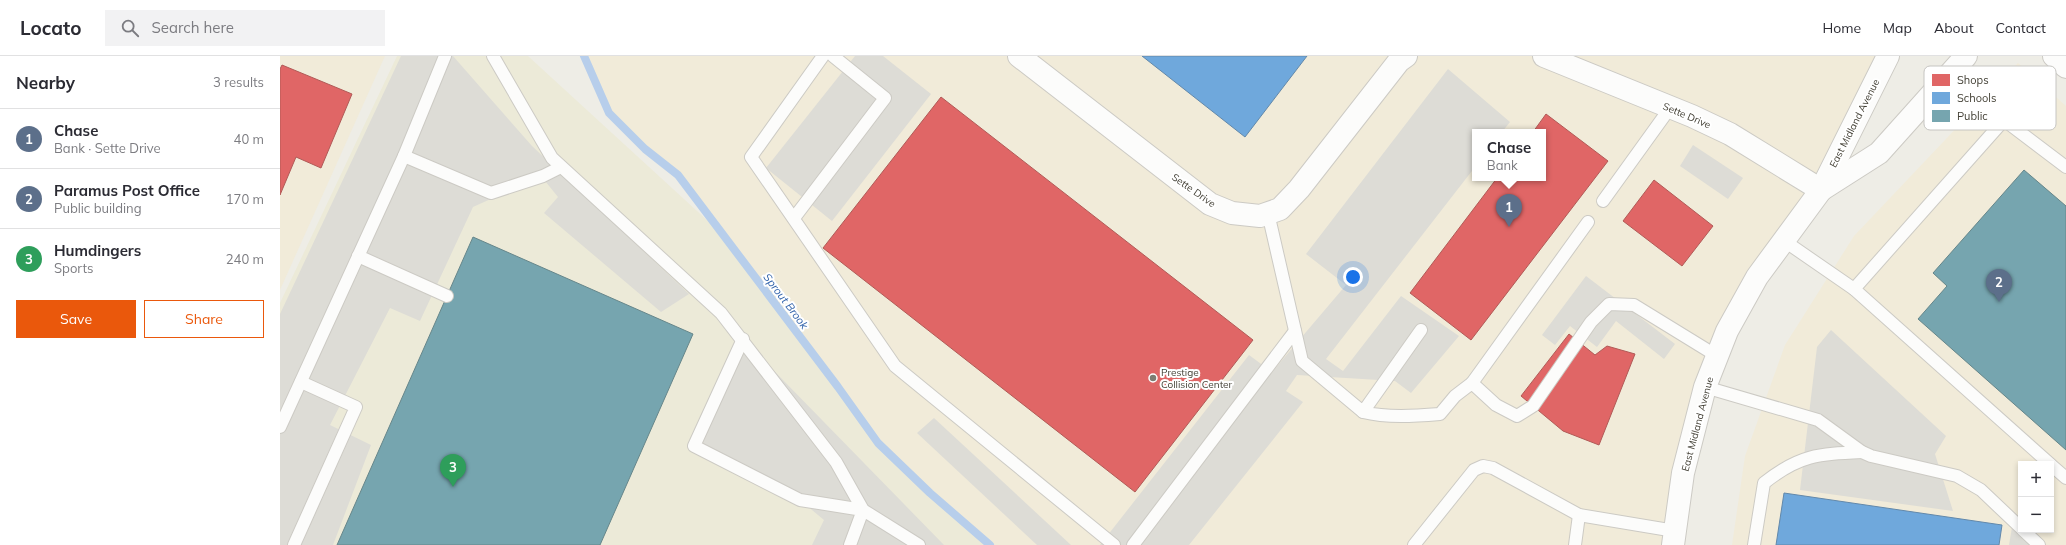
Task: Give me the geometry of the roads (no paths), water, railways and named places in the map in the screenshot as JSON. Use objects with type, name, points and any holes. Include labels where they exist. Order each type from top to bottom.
[{"type":"street","name":"Sette Drive","points":[[1019,56],[1210,204],[1232,212],[1260,216],[1280,209],[1299,189],[1399,61],[1406,56]]},
{"type":"street","name":"Sette Drive","points":[[1544,56],[1692,116],[1730,134],[1821,190]]},
{"type":"street","name":"East Midland Avenue","points":[[1674,538],[1683,473],[1705,387],[1727,331],[1757,277],[1821,190],[1888,56]]},
{"type":"street","name":"East Midland Avenue","points":[[1957,66],[1966,56]]},
{"type":"street","points":[[2054,56],[2066,68]]},
{"type":"street","name":"East Midland Avenue","points":[[1821,190],[1879,153],[1924,103]]},
{"type":"lane","points":[[280,427],[404,156],[445,56]]},
{"type":"lane","points":[[493,56],[552,158],[721,313],[743,339],[836,462],[863,510],[850,545]]},
{"type":"lane","points":[[823,56],[751,158],[794,218],[895,366],[1114,545]]},
{"type":"lane","points":[[794,218],[885,98],[832,56]]},
{"type":"lane","points":[[1603,201],[1670,108]]},
{"type":"lane","points":[[1854,289],[1995,130]]},
{"type":"lane","points":[[2017,130],[2066,167]]},
{"type":"lane","points":[[404,156],[491,193],[543,176],[561,167]]},
{"type":"lane","points":[[1268,213],[1302,361],[1363,412],[1372,414],[1420,416],[1440,414],[1454,396],[1472,383],[1588,222]]},
{"type":"lane","points":[[1783,240],[1854,289],[2048,461]]},
{"type":"lane","points":[[358,256],[447,296]]},
{"type":"lane","points":[[1472,383],[1496,405],[1517,416],[1533,406],[1591,322],[1609,304],[1634,305],[1717,356]]},
{"type":"lane","points":[[1363,412],[1421,330]]},
{"type":"lane","points":[[1133,545],[1295,331]]},
{"type":"lane","points":[[743,339],[694,446],[800,500],[863,510],[919,545]]},
{"type":"lane","points":[[294,545],[356,407],[301,382]]},
{"type":"lane","points":[[1705,387],[1818,420],[1862,452]]},
{"type":"lane","points":[[1754,545],[1764,483],[1783,468],[1807,458],[1862,452],[1956,476],[1981,490],[2018,525]]},
{"type":"lane","points":[[1414,545],[1474,470],[1483,466],[1493,468],[1579,514],[1674,538]]},
{"type":"lane","points":[[2054,467],[2066,478]]},
{"type":"lane","points":[[1575,545],[1579,514]]},
{"type":"lane","points":[[2026,533],[2040,545]]},
{"type":"waterway","name":"Sprout Brook","points":[[584,56],[609,113],[645,149],[678,175],[838,387],[878,443],[930,493],[990,545]]},
{"type":"place","name":"Chase","points":[[1509,227]]},
{"type":"place","name":"Paramus Post Office","points":[[1999,302]]},
{"type":"place","name":"Prestige Collision Center","points":[[1153,378]]},
{"type":"place","name":"Humdingers","points":[[453,487]]}]
